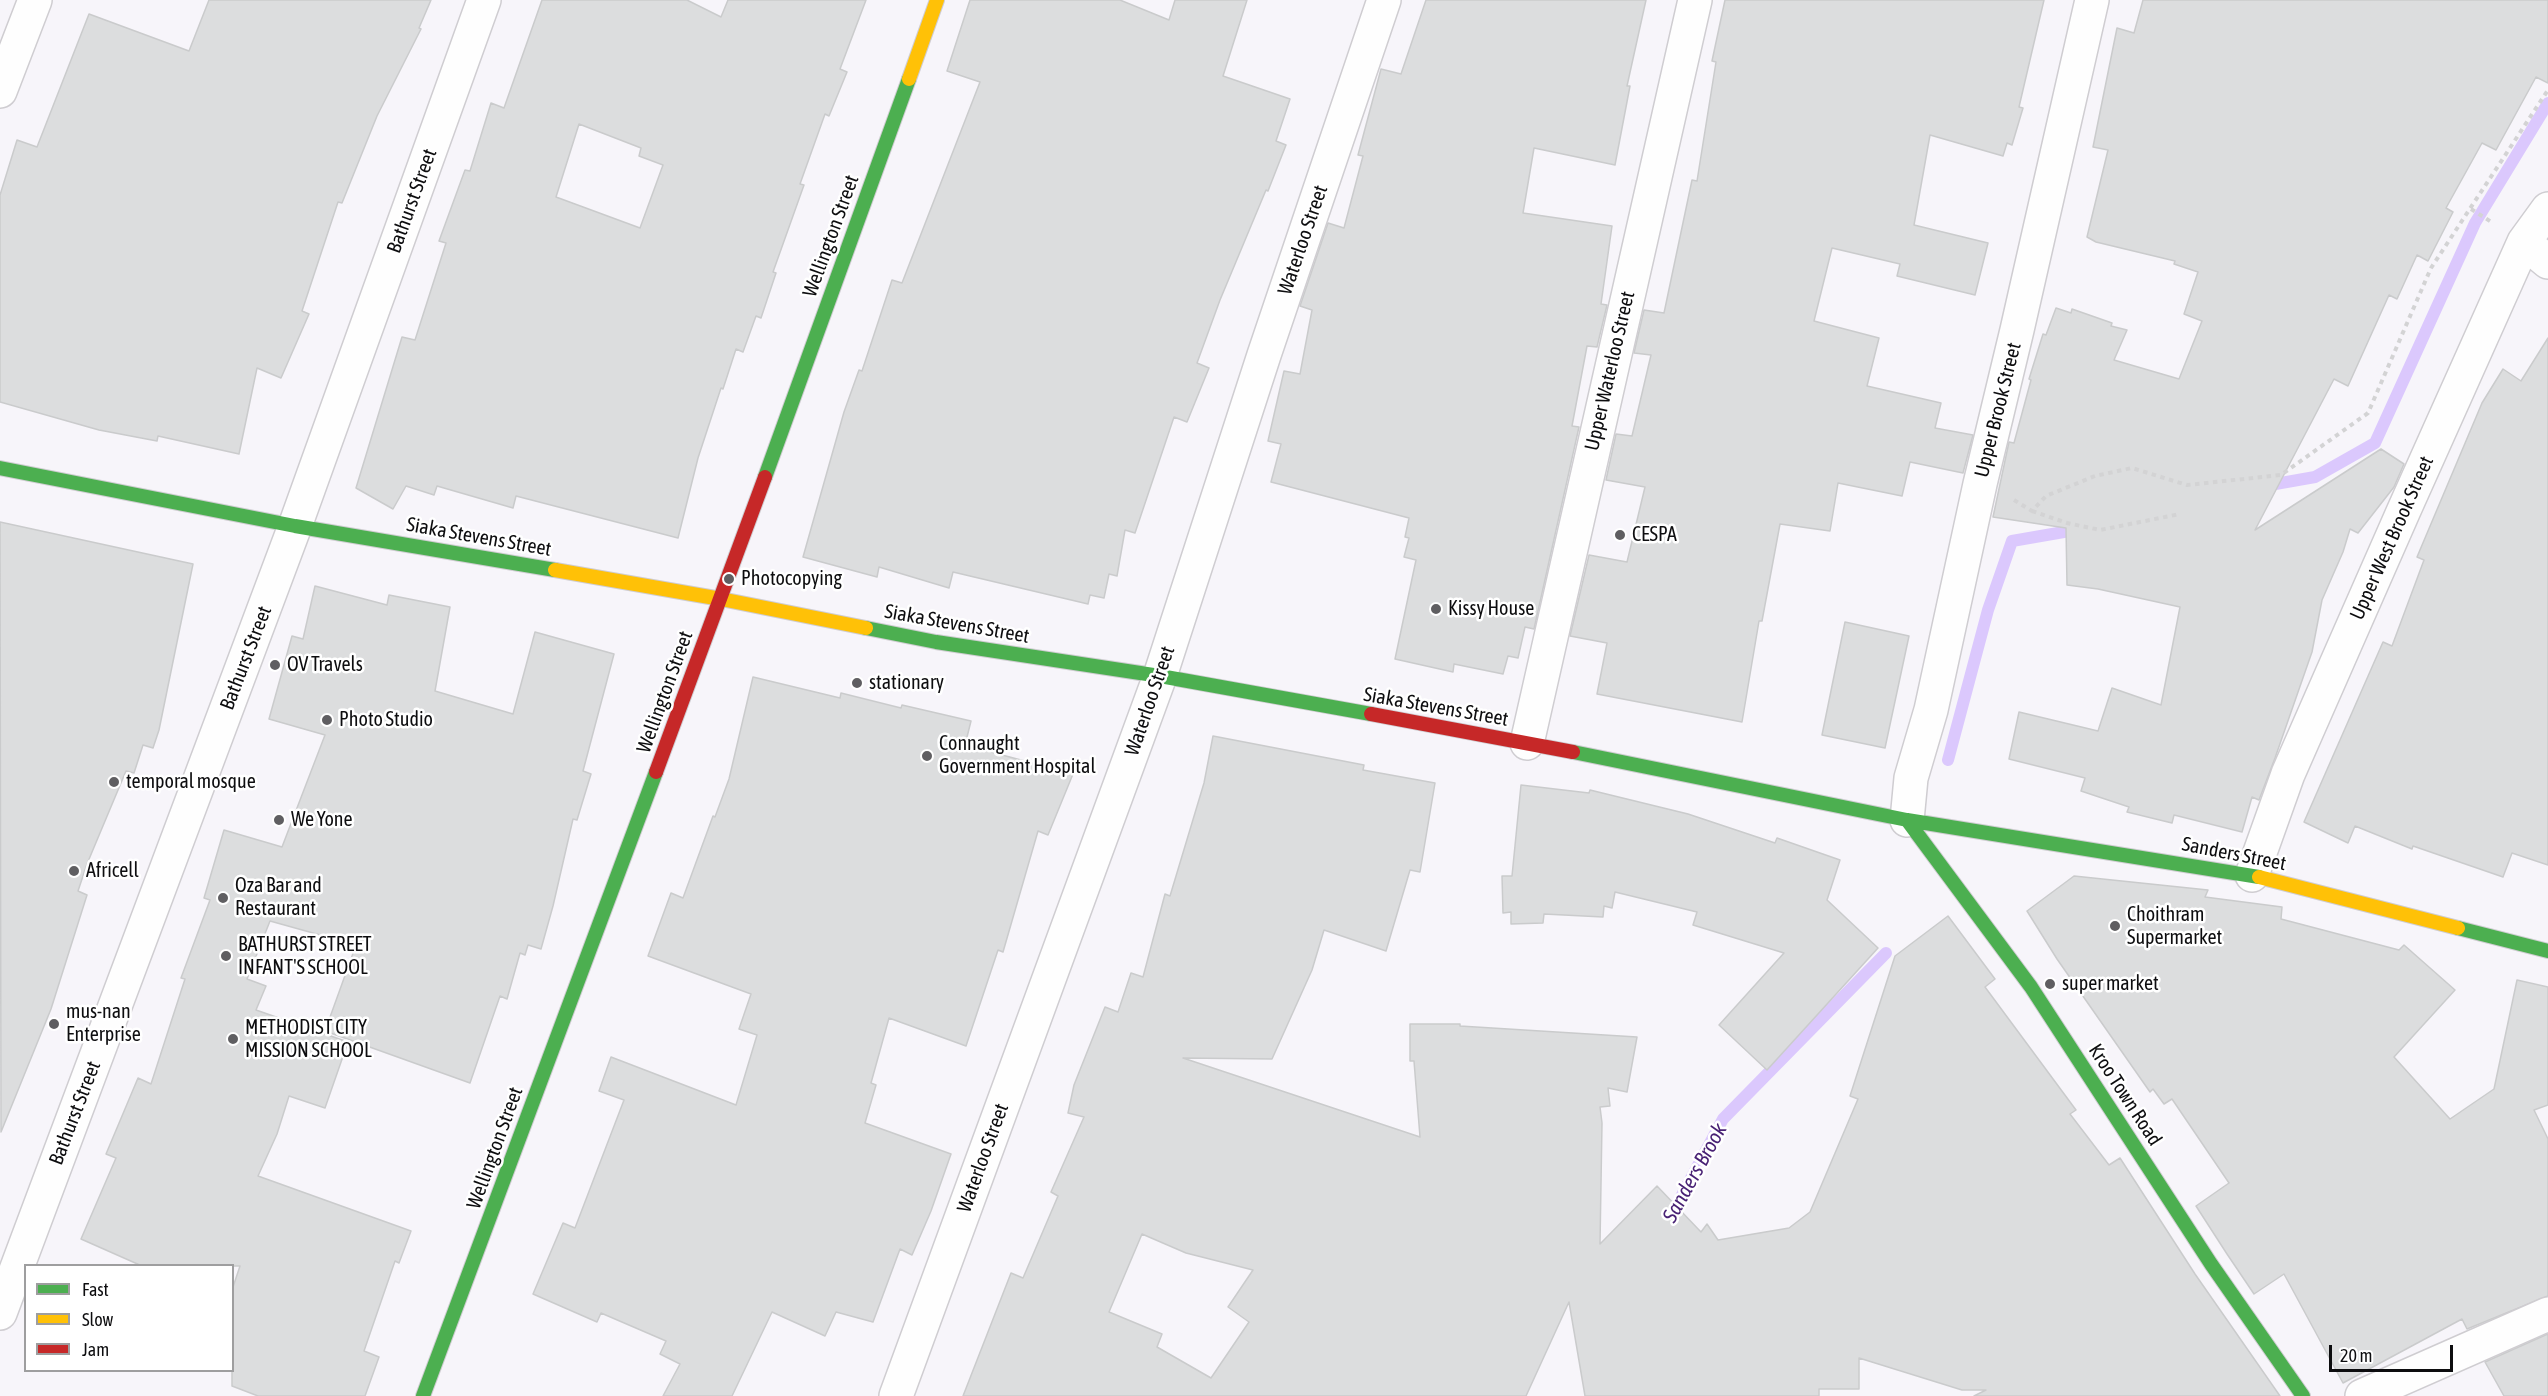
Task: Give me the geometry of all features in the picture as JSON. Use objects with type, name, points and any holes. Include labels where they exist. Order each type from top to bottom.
[{"type":"main road","name":"Wellington Street","points":[[423,1396],[721,599],[937,0]]},
{"type":"main road","name":"Siaka Stevens Street","points":[[0,468],[295,525],[721,599],[936,642],[1160,676],[1527,743],[1907,820]]},
{"type":"main road","name":"Sanders Street","points":[[1907,820],[2252,875],[2548,951]]},
{"type":"main road","name":"Kroo Town Road","points":[[1907,820],[2031,987],[2211,1264],[2303,1396]]},
{"type":"street","points":[[0,91],[35,0]]},
{"type":"street","name":"Bathurst Street","points":[[0,1313],[295,525],[484,0]]},
{"type":"street","name":"Waterloo Street","points":[[896,1396],[1160,676],[1264,356],[1384,0]]},
{"type":"street","name":"Upper Waterloo Street","points":[[1527,743],[1695,0]]},
{"type":"street","name":"Upper Brook Street","points":[[1907,820],[1911,778],[1931,710],[1980,484],[2092,0]]},
{"type":"street","name":"Upper West Brook Street","points":[[2252,875],[2288,774],[2536,252],[2548,209]]},
{"type":"street","points":[[2362,1396],[2548,1314]]},
{"type":"path","points":[[2032,511],[2046,496],[2095,476],[2132,468],[2187,485],[2281,475],[2368,413],[2431,268],[2548,90]]},
{"type":"path","points":[[1980,484],[2032,511],[2067,523],[2100,530],[2180,514]]},
{"type":"building","points":[[209,0],[431,0],[419,28],[421,29],[377,116],[342,203],[338,202],[302,311],[309,314],[281,378],[257,368],[239,454],[158,436],[157,441],[99,430],[0,402],[0,195],[17,140],[37,147],[89,14],[189,51]]},
{"type":"building","points":[[542,0],[687,0],[721,17],[728,0],[866,0],[840,69],[847,72],[829,116],[825,114],[800,184],[804,185],[773,272],[776,273],[761,318],[756,316],[743,352],[736,349],[723,389],[721,388],[698,458],[678,538],[516,496],[513,508],[437,486],[434,495],[406,486],[393,509],[356,488],[402,337],[415,340],[446,243],[439,241],[465,170],[470,171],[491,103],[504,108]],"holes":[[[579,124],[641,148],[639,156],[663,165],[640,228],[556,197]]]},
{"type":"building","points":[[970,0],[1120,0],[1169,20],[1175,0],[1247,0],[1223,76],[1290,99],[1276,141],[1286,145],[1220,300],[1197,363],[1209,368],[1187,422],[1174,417],[1135,533],[1125,530],[1117,576],[1109,574],[1104,598],[1090,595],[1088,604],[953,572],[949,588],[879,567],[877,577],[803,557],[844,412],[859,370],[862,371],[892,280],[902,283],[980,82],[947,71]]},
{"type":"building","points":[[1426,0],[1646,0],[1627,86],[1630,86],[1615,165],[1534,148],[1523,213],[1612,226],[1601,304],[1607,305],[1597,347],[1587,346],[1572,426],[1579,427],[1534,629],[1525,627],[1518,658],[1508,656],[1503,674],[1454,664],[1453,672],[1395,659],[1416,560],[1404,557],[1409,538],[1405,537],[1409,518],[1271,482],[1281,444],[1268,441],[1284,371],[1300,374],[1312,310],[1300,306],[1328,223],[1344,228],[1363,156],[1358,155],[1381,69],[1401,74]]},
{"type":"building","points":[[1725,0],[2044,0],[2019,107],[2023,108],[2012,145],[2007,143],[2003,156],[1930,135],[1914,225],[1988,243],[1975,295],[1897,276],[1900,264],[1832,248],[1814,321],[1879,338],[1867,386],[1941,403],[1935,428],[1973,435],[1963,473],[1910,462],[1902,496],[1838,483],[1830,531],[1780,524],[1762,621],[1759,621],[1742,722],[1597,694],[1607,643],[1570,636],[1589,555],[1627,562],[1645,487],[1606,480],[1616,434],[1632,436],[1651,355],[1634,353],[1644,310],[1664,313],[1692,180],[1697,181],[1716,62],[1712,61]]},
{"type":"building","points":[[2143,0],[2548,0],[2548,83],[2536,77],[2496,150],[2482,143],[2446,208],[2453,212],[2428,261],[2417,255],[2397,299],[2389,295],[2348,386],[2334,379],[2255,530],[2381,449],[2404,464],[2394,487],[2358,533],[2350,529],[2343,552],[2322,600],[2312,652],[2275,758],[2259,800],[2252,797],[2242,832],[2174,815],[2172,823],[2127,812],[2129,807],[2081,791],[2085,778],[2009,759],[2019,712],[2098,731],[2112,688],[2161,705],[2180,607],[2098,589],[2067,585],[2066,528],[1993,517],[2009,442],[2014,443],[2031,380],[2029,379],[2043,334],[2046,335],[2056,308],[2071,313],[2072,309],[2112,323],[2111,326],[2127,330],[2114,360],[2179,379],[2202,321],[2184,314],[2198,272],[2174,264],[2175,261],[2096,242],[2087,237],[2108,150],[2093,147],[2117,28],[2134,33]]},
{"type":"building","points":[[2548,338],[2548,865],[2512,853],[2503,877],[2413,846],[2412,849],[2355,826],[2348,843],[2304,822],[2383,642],[2392,646],[2424,560],[2417,557],[2482,403],[2503,369],[2521,381]]},
{"type":"building","points":[[0,522],[193,564],[159,730],[153,748],[143,745],[134,773],[126,771],[87,864],[78,891],[87,895],[51,1009],[1,1132]]},
{"type":"building","points":[[315,586],[387,605],[389,595],[450,607],[435,691],[513,714],[535,632],[614,654],[583,771],[591,774],[577,820],[573,819],[541,949],[528,945],[525,955],[520,953],[507,999],[500,996],[470,1083],[325,1031],[356,945],[270,921],[247,979],[266,986],[256,1010],[348,1042],[325,1108],[289,1096],[277,1134],[258,1176],[411,1231],[399,1263],[395,1261],[364,1351],[379,1357],[365,1396],[258,1396],[232,1386],[234,1284],[240,1266],[234,1266],[234,1264],[137,1264],[81,1239],[116,1158],[106,1154],[138,1078],[151,1084],[185,979],[181,978],[210,900],[204,898],[224,830],[282,847],[325,735],[269,719],[292,636],[303,639]]},
{"type":"building","points":[[1845,622],[1909,636],[1885,748],[1822,735]]},
{"type":"building","points":[[753,677],[840,698],[841,693],[901,708],[902,705],[971,721],[965,745],[1073,774],[1048,835],[1038,831],[1003,952],[998,950],[966,1046],[889,1018],[871,1083],[876,1085],[865,1123],[951,1154],[931,1211],[912,1255],[900,1249],[873,1322],[836,1312],[825,1336],[772,1312],[732,1396],[663,1396],[680,1364],[660,1354],[666,1341],[601,1313],[597,1322],[533,1294],[563,1223],[575,1228],[624,1100],[599,1091],[611,1057],[736,1105],[757,1035],[739,1029],[751,994],[648,956],[671,893],[683,898],[713,816],[715,817],[729,779]]},
{"type":"building","points":[[1213,736],[1364,765],[1363,770],[1435,783],[1420,872],[1410,870],[1386,951],[1324,930],[1312,970],[1272,1059],[1183,1058],[1420,1137],[1414,1061],[1410,1061],[1410,1024],[1460,1024],[1460,1026],[1637,1037],[1627,1092],[1608,1088],[1610,1106],[1600,1107],[1602,1123],[1600,1244],[1657,1186],[1701,1232],[1707,1224],[1718,1240],[1789,1228],[1810,1212],[1858,1099],[1850,1096],[1895,956],[1948,916],[1995,979],[1985,987],[2076,1110],[2070,1114],[2109,1165],[2120,1158],[2195,1274],[2280,1396],[1974,1396],[1986,1390],[1962,1390],[1859,1358],[1859,1389],[1819,1389],[1819,1396],[1585,1396],[1569,1302],[1526,1396],[963,1396],[1011,1273],[1023,1278],[1058,1196],[1051,1192],[1084,1117],[1068,1113],[1074,1085],[1105,1007],[1118,1012],[1131,973],[1143,977],[1165,894],[1170,896],[1204,783]],"holes":[[[1142,1234],[1186,1253],[1253,1270],[1228,1307],[1249,1322],[1211,1378],[1157,1347],[1162,1334],[1109,1312]]]},
{"type":"building","points":[[1521,785],[1589,793],[1590,790],[1688,814],[1775,843],[1777,838],[1840,860],[1827,900],[1878,948],[1767,1070],[1719,1025],[1784,953],[1693,925],[1697,912],[1615,892],[1612,908],[1604,906],[1603,917],[1544,914],[1543,923],[1511,924],[1511,912],[1503,913],[1502,876],[1512,876]]},
{"type":"building","points":[[2074,876],[2208,890],[2205,897],[2282,907],[2281,919],[2399,950],[2404,945],[2455,990],[2394,1057],[2450,1119],[2494,1089],[2517,980],[2548,987],[2548,1105],[2534,1110],[2548,1139],[2548,1296],[2467,1329],[2462,1319],[2343,1383],[2284,1274],[2254,1294],[2227,1254],[2196,1206],[2229,1183],[2172,1099],[2164,1104],[2153,1089],[2150,1092],[2057,959],[2027,911]]},
{"type":"building","points":[[2548,1334],[2548,1396],[2504,1396],[2485,1362]]},
{"type":"waterway","points":[[2264,486],[2315,477],[2375,443],[2475,223],[2548,103]]},
{"type":"waterway","points":[[1948,760],[1988,610],[2012,541],[2081,529]]},
{"type":"waterway","name":"Sanders Brook","points":[[1669,1219],[1723,1119],[1886,953]]},
{"type":"traffic: fast","points":[[765,477],[909,79]]},
{"type":"traffic: fast","points":[[0,468],[295,526],[555,570]]},
{"type":"traffic: fast","points":[[866,628],[936,642],[1160,676],[1371,714]]},
{"type":"traffic: fast","points":[[1573,752],[1907,820],[2259,877]]},
{"type":"traffic: fast","points":[[423,1396],[656,772]]},
{"type":"traffic: fast","points":[[1907,820],[2031,987],[2211,1264],[2303,1396]]},
{"type":"traffic: fast","points":[[2458,928],[2548,951]]},
{"type":"traffic: slow","points":[[909,79],[937,0]]},
{"type":"traffic: slow","points":[[555,570],[721,599],[866,628]]},
{"type":"traffic: slow","points":[[2259,877],[2458,928]]},
{"type":"traffic: jam","points":[[656,772],[765,477]]},
{"type":"traffic: jam","points":[[1371,714],[1573,752]]},
{"type":"place","name":"CESPA","points":[[1620,535]]},
{"type":"place","name":"Photocopying","points":[[729,579]]},
{"type":"place","name":"Kissy House","points":[[1436,609]]},
{"type":"place","name":"OV Travels","points":[[275,665]]},
{"type":"place","name":"stationary","points":[[857,683]]},
{"type":"place","name":"Photo Studio","points":[[327,720]]},
{"type":"place","name":"Connaught Government Hospital","points":[[927,756]]},
{"type":"place","name":"temporal mosque","points":[[114,782]]},
{"type":"place","name":"We Yone","points":[[279,820]]},
{"type":"place","name":"Africell","points":[[74,871]]},
{"type":"place","name":"Oza Bar and Restaurant","points":[[223,898]]},
{"type":"place","name":"Choithram Supermarket","points":[[2115,926]]},
{"type":"place","name":"BATHURST STREET INFANT'S SCHOOL","points":[[226,956]]},
{"type":"place","name":"super market","points":[[2050,984]]},
{"type":"place","name":"mus-nan Enterprise","points":[[54,1024]]},
{"type":"place","name":"METHODIST CITY MISSION SCHOOL","points":[[233,1039]]}]
